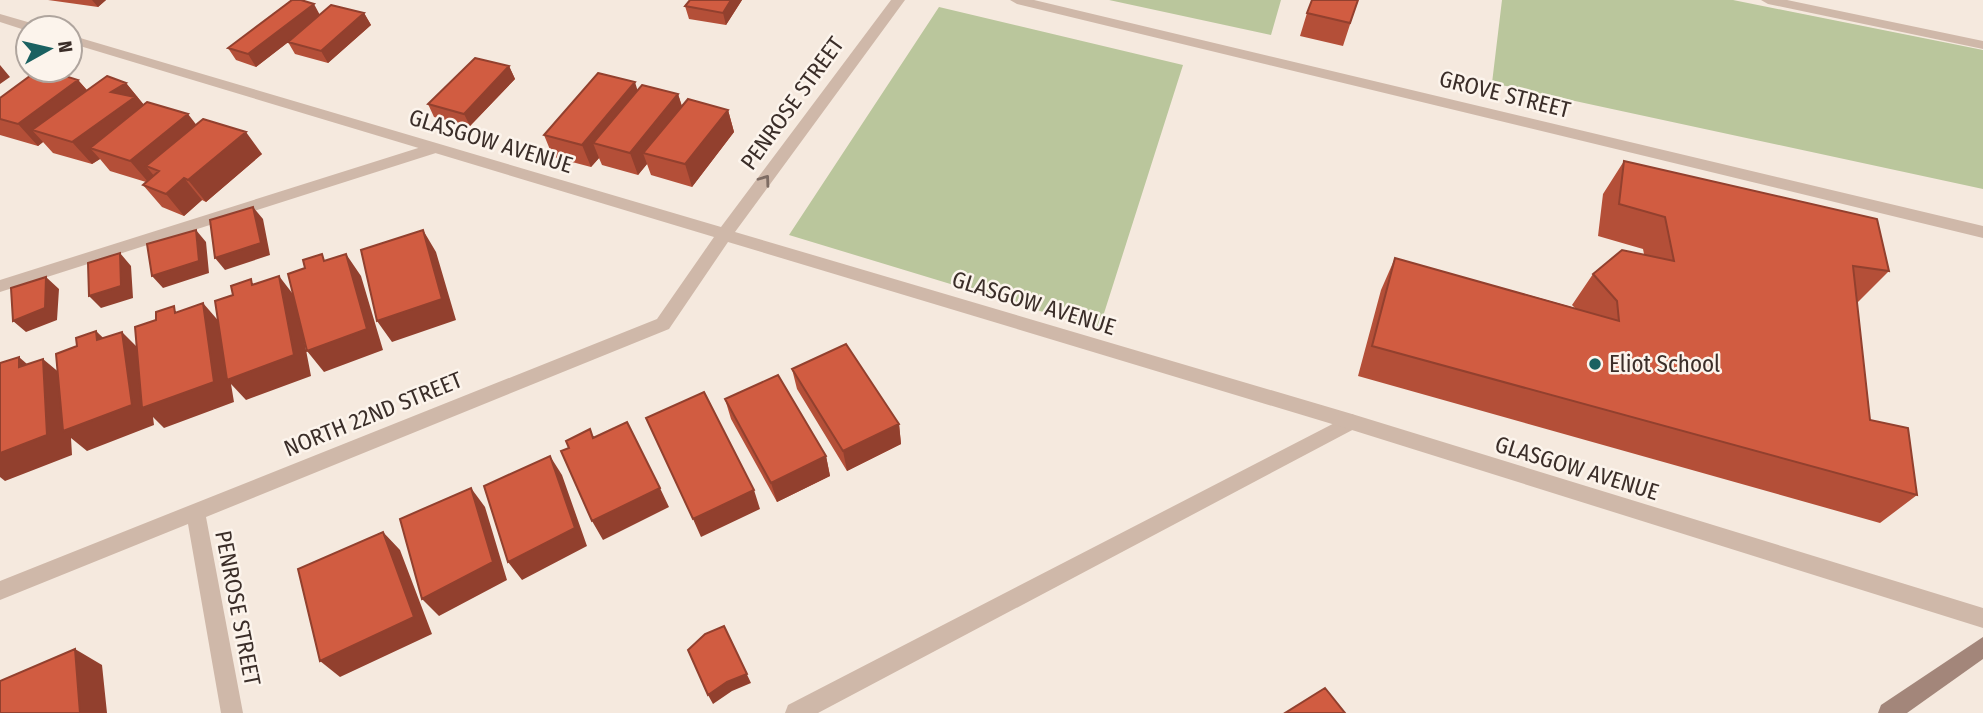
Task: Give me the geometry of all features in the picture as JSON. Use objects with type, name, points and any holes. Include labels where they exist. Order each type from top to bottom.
[{"type":"main road","points":[[1889,713],[1983,646]]},
{"type":"street","name":"PENROSE STREET","points":[[725,234],[898,0]]},
{"type":"street","name":"GROVE STREET","points":[[1017,0],[1983,232]]},
{"type":"street","points":[[1768,0],[1983,45]]},
{"type":"street","name":"GLASGOW AVENUE","points":[[84,43],[1352,422],[1983,618]]},
{"type":"street","points":[[0,286],[434,148]]},
{"type":"street","name":"NORTH 22ND STREET","points":[[0,591],[663,324],[725,234]]},
{"type":"street","points":[[796,713],[1352,422]]},
{"type":"street","name":"PENROSE STREET","points":[[195,512],[232,713]]},
{"type":"green space","points":[[1109,0],[1281,0],[1271,35]]},
{"type":"green space","points":[[1502,0],[1733,0],[1983,50],[1983,189],[1492,83]]},
{"type":"green space","points":[[939,7],[1183,65],[1099,329],[789,235]]},
{"type":"building","points":[[292,0],[314,4],[248,54],[228,48]]},
{"type":"building","points":[[690,0],[731,0],[723,13],[685,6]]},
{"type":"building","points":[[1312,0],[1358,0],[1350,23],[1307,13]]},
{"type":"building","points":[[331,5],[364,13],[321,51],[288,42]]},
{"type":"building","points":[[475,58],[509,66],[464,114],[428,104]]},
{"type":"building","points":[[598,73],[635,82],[582,145],[544,135]]},
{"type":"building","points":[[107,76],[126,83],[111,92],[135,97],[72,142],[32,130]]},
{"type":"building","points":[[19,84],[73,84],[18,124],[0,119],[0,98]]},
{"type":"building","points":[[642,85],[678,94],[630,153],[593,143]]},
{"type":"building","points":[[688,99],[728,110],[685,164],[643,153]]},
{"type":"building","points":[[147,102],[188,114],[130,161],[90,148]]},
{"type":"building","points":[[203,119],[246,132],[188,180],[184,178],[166,194],[143,185],[159,171],[146,166]]},
{"type":"building","name":"Eliot School","points":[[1624,161],[1877,219],[1889,271],[1853,266],[1870,420],[1908,428],[1917,495],[1372,346],[1395,258],[1619,321],[1617,301],[1593,274],[1622,250],[1674,261],[1665,217],[1619,204]]},
{"type":"building","points":[[253,207],[261,243],[215,258],[210,220]]},
{"type":"building","points":[[196,230],[199,261],[152,276],[147,244]]},
{"type":"building","points":[[423,230],[442,299],[377,321],[361,250]]},
{"type":"building","points":[[120,253],[121,286],[89,296],[88,263]]},
{"type":"building","points":[[322,254],[324,261],[346,254],[367,329],[307,351],[288,274],[305,268],[303,260]]},
{"type":"building","points":[[279,276],[294,355],[227,380],[215,301],[233,295],[231,286],[251,279],[252,285]]},
{"type":"building","points":[[46,277],[45,308],[13,321],[11,288]]},
{"type":"building","points":[[203,303],[214,382],[142,408],[135,327],[156,320],[156,312],[174,306],[175,313]]},
{"type":"building","points":[[96,331],[97,340],[122,332],[132,405],[63,431],[56,354],[77,346],[76,338]]},
{"type":"building","points":[[846,344],[899,424],[843,451],[792,369]]},
{"type":"building","points":[[19,357],[19,367],[43,359],[47,435],[0,453],[0,363]]},
{"type":"building","points":[[778,375],[826,456],[771,483],[725,399]]},
{"type":"building","points":[[704,392],[754,490],[693,519],[646,418]]},
{"type":"building","points":[[627,422],[660,488],[592,521],[561,451],[569,448],[566,441],[590,429],[593,438]]},
{"type":"building","points":[[550,456],[575,528],[508,562],[484,486]]},
{"type":"building","points":[[471,488],[493,562],[422,599],[400,519]]},
{"type":"building","points":[[383,532],[414,617],[320,661],[298,569]]},
{"type":"building","points":[[724,626],[747,674],[727,682],[708,695],[688,650],[705,634]]},
{"type":"building","points":[[75,649],[80,713],[0,713],[0,681]]},
{"type":"building","points":[[1325,688],[1345,713],[1285,713]]},
{"type":"place","name":"Eliot School","points":[[1595,364]]}]
